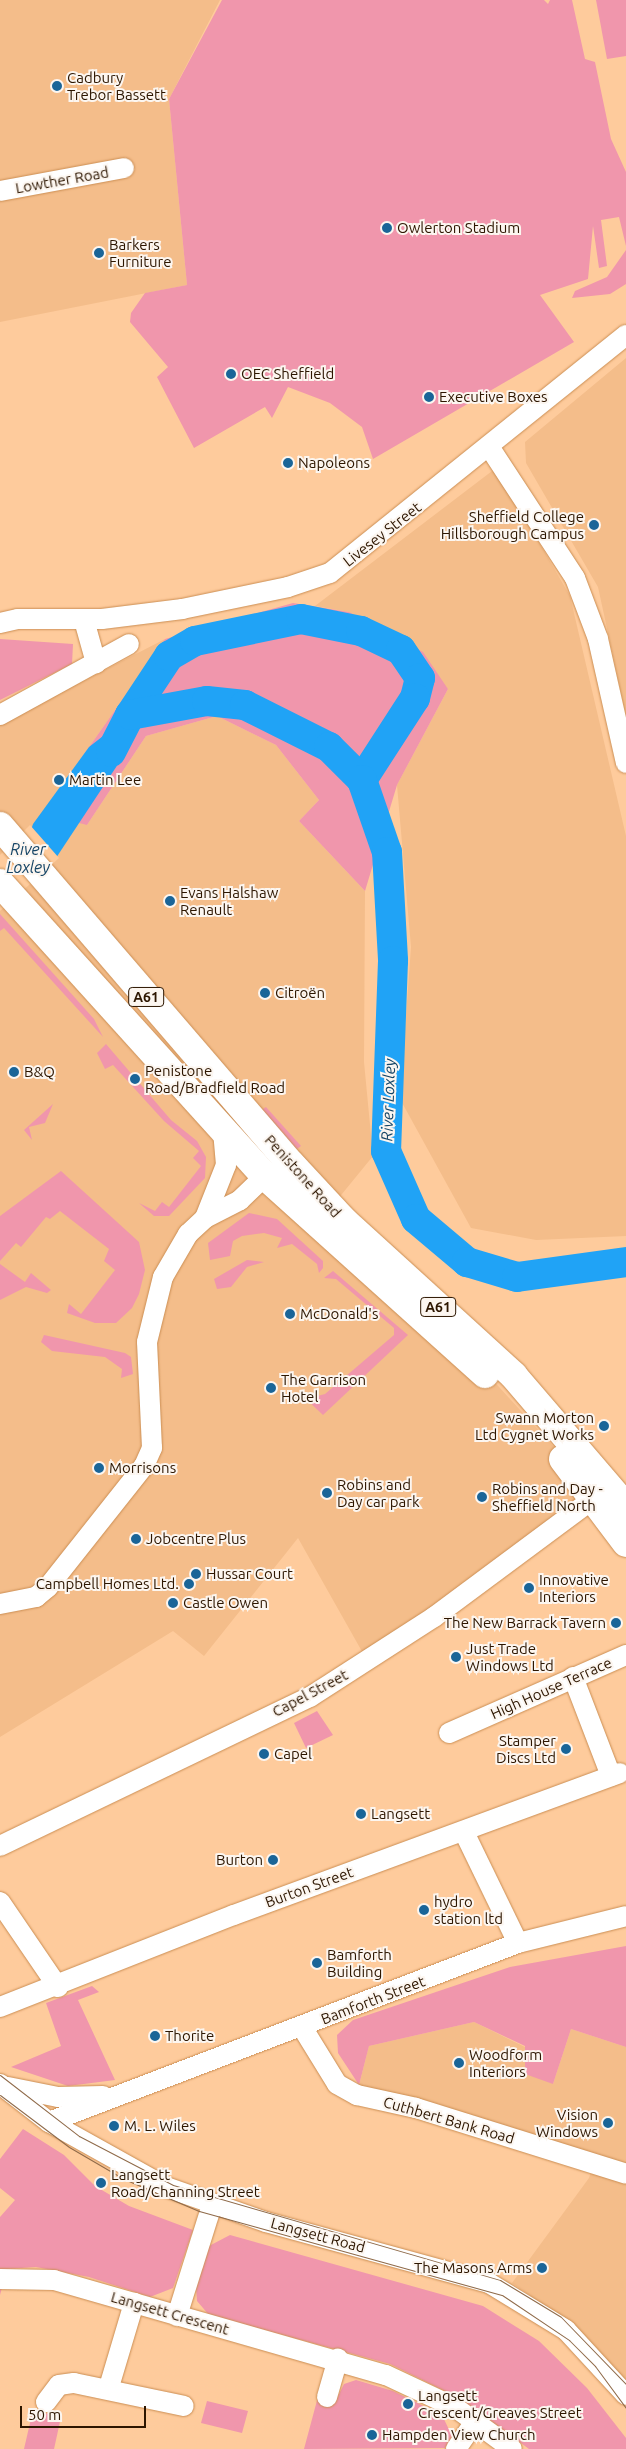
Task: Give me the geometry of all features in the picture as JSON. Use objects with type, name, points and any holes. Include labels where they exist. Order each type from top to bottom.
[{"type":"highway","name":"Penistone Road","points":[[8,835],[245,1111],[344,1221],[513,1375],[626,1508]]},
{"type":"highway","name":"Penistone Road","points":[[7,891],[265,1176],[480,1368],[541,1432],[594,1498],[626,1543]]},
{"type":"highway","points":[[245,1111],[252,1136],[267,1160],[265,1176]]},
{"type":"street","name":"Lowther Road","points":[[0,191],[124,168]]},
{"type":"street","name":"Livesey Street","points":[[0,609],[9,621],[84,620],[212,604],[319,578],[354,558],[626,335]]},
{"type":"street","points":[[490,448],[575,578],[598,638],[626,763]]},
{"type":"street","points":[[84,620],[96,663]]},
{"type":"street","points":[[0,715],[129,644]]},
{"type":"street","points":[[0,1604],[36,1597],[48,1587],[144,1466],[152,1448],[146,1356],[156,1296],[176,1250],[205,1218],[226,1165],[223,1129]]},
{"type":"street","points":[[205,1218],[240,1200],[265,1176]]},
{"type":"street","name":"Capel Street","points":[[0,1846],[310,1696],[434,1617],[594,1498]]},
{"type":"street","name":"High House Terrace","points":[[448,1732],[626,1655]]},
{"type":"street","name":"Burton Street","points":[[0,2007],[58,1987],[234,1915],[616,1775],[573,1677]]},
{"type":"street","points":[[464,1832],[518,1943]]},
{"type":"street","points":[[0,1903],[58,1987]]},
{"type":"street","name":"Bamforth Street","points":[[49,2122],[518,1943],[626,1916]]},
{"type":"street","name":"Cuthbert Bank Road","points":[[302,2027],[337,2084],[357,2096],[416,2108],[626,2174]]},
{"type":"street","name":"Bamforth Street","points":[[1,2084],[71,2098],[122,2093]]},
{"type":"street","name":"Langsett Road","points":[[1,2084],[49,2122],[110,2160],[212,2205],[489,2283],[566,2330],[626,2394]]},
{"type":"street","points":[[177,2316],[212,2205]]},
{"type":"street","name":"Langsett Crescent","points":[[0,2279],[54,2280],[177,2316],[338,2359],[406,2382],[476,2420],[512,2449]]},
{"type":"street","points":[[109,2387],[134,2303]]},
{"type":"street","points":[[327,2397],[338,2359]]},
{"type":"street","points":[[46,2402],[59,2385],[109,2387],[184,2406]]},
{"type":"street","points":[[456,2449],[476,2420]]},
{"type":"shaded area","points":[[0,0],[220,0],[169,99],[187,285],[0,322]]},
{"type":"shaded area","name":"Owlerton Stadium","points":[[222,0],[544,0],[548,4],[550,0],[572,0],[585,59],[595,62],[611,139],[626,172],[626,246],[619,217],[601,220],[607,266],[599,268],[593,226],[588,279],[540,295],[574,342],[373,459],[362,427],[330,403],[288,387],[272,418],[265,407],[194,448],[157,377],[168,367],[130,322],[131,313],[145,293],[187,285],[169,99]]},
{"type":"shaded area","points":[[596,0],[626,0],[626,56],[607,59]]},
{"type":"shaded area","points":[[626,250],[626,284],[610,294],[572,298],[575,291],[607,277]]},
{"type":"shaded area","name":"Sheffield College Hillsborough Campus","points":[[626,358],[626,716],[598,587],[526,463],[525,442]]},
{"type":"shaded area","points":[[496,468],[570,596],[626,836],[626,1236],[536,1240],[471,1228],[400,1099],[411,947],[397,785],[448,689],[349,612],[315,606]]},
{"type":"shaded area","points":[[293,603],[349,612],[423,652],[448,689],[397,785],[365,891],[299,821],[319,800],[276,745],[217,716],[146,736],[87,825],[56,817],[56,794],[165,639]]},
{"type":"shaded area","points":[[0,639],[73,644],[72,664],[0,700]]},
{"type":"shaded area","points":[[165,639],[56,794],[87,825],[146,736],[217,716],[276,745],[319,800],[299,821],[365,891],[364,1062],[373,1156],[324,1216],[479,1365],[603,1501],[364,1655],[298,1538],[204,1656],[173,1631],[0,1737],[0,724]]},
{"type":"shaded area","points":[[0,914],[94,1019],[103,1037],[4,928],[0,931]]},
{"type":"shaded area","points":[[106,1044],[171,1120],[197,1141],[206,1157],[205,1178],[169,1216],[154,1216],[139,1203],[155,1211],[162,1202],[169,1207],[201,1166],[193,1158],[199,1151],[164,1121],[113,1065],[105,1069],[97,1053]]},
{"type":"shaded area","points":[[53,1104],[45,1123],[29,1127],[32,1140],[24,1130]]},
{"type":"shaded area","points":[[266,1107],[301,1146],[294,1151],[260,1111]]},
{"type":"shaded area","points":[[61,1171],[139,1242],[145,1270],[139,1294],[132,1308],[116,1323],[95,1323],[67,1313],[69,1304],[81,1314],[115,1270],[104,1261],[109,1249],[60,1211],[50,1219],[46,1217],[21,1247],[16,1243],[0,1261],[0,1216]]},
{"type":"shaded area","points":[[249,1213],[277,1219],[323,1261],[323,1268],[319,1273],[317,1264],[292,1244],[277,1248],[282,1238],[264,1233],[242,1236],[233,1241],[230,1256],[210,1260],[208,1243]]},
{"type":"shaded area","points":[[247,1260],[264,1262],[247,1267],[231,1287],[217,1289],[214,1279]]},
{"type":"shaded area","points":[[0,1264],[25,1282],[31,1273],[51,1290],[47,1293],[26,1287],[0,1300]]},
{"type":"shaded area","points":[[333,1271],[408,1335],[323,1415],[306,1399],[325,1394],[394,1335],[394,1328],[336,1279],[324,1278]]},
{"type":"shaded area","points":[[44,1335],[125,1353],[131,1357],[133,1374],[121,1378],[122,1369],[105,1357],[52,1351],[41,1342]]},
{"type":"shaded area","points":[[317,1711],[333,1735],[306,1748],[294,1723]]},
{"type":"shaded area","points":[[626,1946],[626,2047],[571,2029],[553,2084],[525,2074],[525,2046],[474,2022],[369,2046],[359,2085],[338,2053],[337,2035],[353,2020],[510,1967]]},
{"type":"shaded area","points":[[92,1986],[99,1992],[78,2000],[115,2080],[68,2086],[11,2067],[61,2046],[46,2003]]},
{"type":"shaded area","points":[[474,2022],[525,2047],[553,2084],[571,2029],[626,2047],[626,2383],[580,2330],[512,2283],[589,2178],[596,2158],[359,2085],[369,2046]]},
{"type":"shaded area","points":[[23,2129],[64,2155],[95,2186],[129,2206],[193,2230],[173,2288],[150,2297],[89,2277],[36,2267],[7,2269],[0,2295],[0,2217],[15,2200],[0,2188],[0,2159]]},
{"type":"shaded area","points":[[230,2235],[483,2306],[539,2341],[587,2388],[626,2438],[626,2449],[529,2449],[461,2399],[390,2364],[209,2315],[197,2301],[196,2287],[209,2246]]},
{"type":"shaded area","points":[[356,2380],[393,2391],[442,2415],[452,2436],[445,2448],[304,2449],[319,2393],[336,2400],[344,2384]]},
{"type":"shaded area","points":[[207,2401],[248,2411],[242,2433],[201,2423]]},
{"type":"shaded area","points":[[33,2410],[61,2417],[54,2449],[24,2449]]},
{"type":"water","name":"River Loxley","points":[[130,715],[132,743],[56,858],[31,830],[33,824],[89,747]]},
{"type":"pier","points":[[30,825],[59,858],[0,911],[0,855]]},
{"type":"waterway","name":"River Loxley","points":[[130,715],[169,656],[195,641],[301,619],[361,631],[401,650],[420,678],[415,698],[362,780]]},
{"type":"waterway","name":"River Loxley","points":[[111,752],[130,715],[207,701],[245,705],[329,747],[362,780],[387,852],[393,961],[386,1151],[416,1219],[467,1262],[517,1277],[626,1262]]},
{"type":"tram line","points":[[0,2075],[79,2136],[173,2185],[500,2280],[561,2317],[626,2384]]},
{"type":"tram line","points":[[0,2095],[69,2147],[124,2179],[199,2211],[502,2295],[569,2340],[595,2366],[626,2408]]},
{"type":"place","name":"Cadbury Trebor Bassett","points":[[57,86]]},
{"type":"place","name":"Owlerton Stadium","points":[[387,228]]},
{"type":"place","name":"Barkers Furniture","points":[[99,253]]},
{"type":"place","name":"OEC Sheffield","points":[[231,374]]},
{"type":"place","name":"Executive Boxes","points":[[429,397]]},
{"type":"place","name":"Napoleons","points":[[288,463]]},
{"type":"place","name":"Sheffield College Hillsborough Campus","points":[[594,525]]},
{"type":"place","name":"Martin Lee","points":[[59,780]]},
{"type":"place","name":"Evans Halshaw Renault","points":[[170,901]]},
{"type":"place","name":"Citroën","points":[[265,993]]},
{"type":"place","name":"B&Q","points":[[14,1072]]},
{"type":"place","name":"Penistone Road/Bradfield Road","points":[[135,1079]]},
{"type":"place","name":"McDonald's","points":[[290,1314]]},
{"type":"place","name":"The Garrison Hotel","points":[[271,1388]]},
{"type":"place","name":"Swann Morton Ltd Cygnet Works","points":[[604,1426]]},
{"type":"place","name":"Morrisons","points":[[99,1468]]},
{"type":"place","name":"Robins and Day car park","points":[[327,1493]]},
{"type":"place","name":"Robins and Day - Sheffield North","points":[[482,1497]]},
{"type":"place","name":"Jobcentre Plus","points":[[136,1539]]},
{"type":"place","name":"Hussar Court","points":[[196,1574]]},
{"type":"place","name":"Campbell Homes Ltd.","points":[[189,1584]]},
{"type":"place","name":"Innovative Interiors","points":[[529,1588]]},
{"type":"place","name":"Castle Owen","points":[[173,1603]]},
{"type":"place","name":"The New Barrack Tavern","points":[[616,1623]]},
{"type":"place","name":"Just Trade Windows Ltd","points":[[456,1657]]},
{"type":"place","name":"Stamper Discs Ltd","points":[[566,1749]]},
{"type":"place","name":"Capel","points":[[264,1754]]},
{"type":"place","name":"Langsett","points":[[361,1814]]},
{"type":"place","name":"Burton","points":[[273,1860]]},
{"type":"place","name":"hydro station ltd","points":[[424,1910]]},
{"type":"place","name":"Bamforth Building","points":[[317,1963]]},
{"type":"place","name":"Thorite","points":[[155,2036]]},
{"type":"place","name":"Woodform Interiors","points":[[459,2063]]},
{"type":"place","name":"Vision Windows","points":[[608,2123]]},
{"type":"place","name":"M. L. Wiles","points":[[114,2126]]},
{"type":"place","name":"Langsett Road/Channing Street","points":[[101,2183]]},
{"type":"place","name":"The Masons Arms","points":[[542,2268]]},
{"type":"place","name":"Langsett Crescent/Greaves Street","points":[[408,2404]]},
{"type":"place","name":"Hampden View Church","points":[[372,2435]]}]
